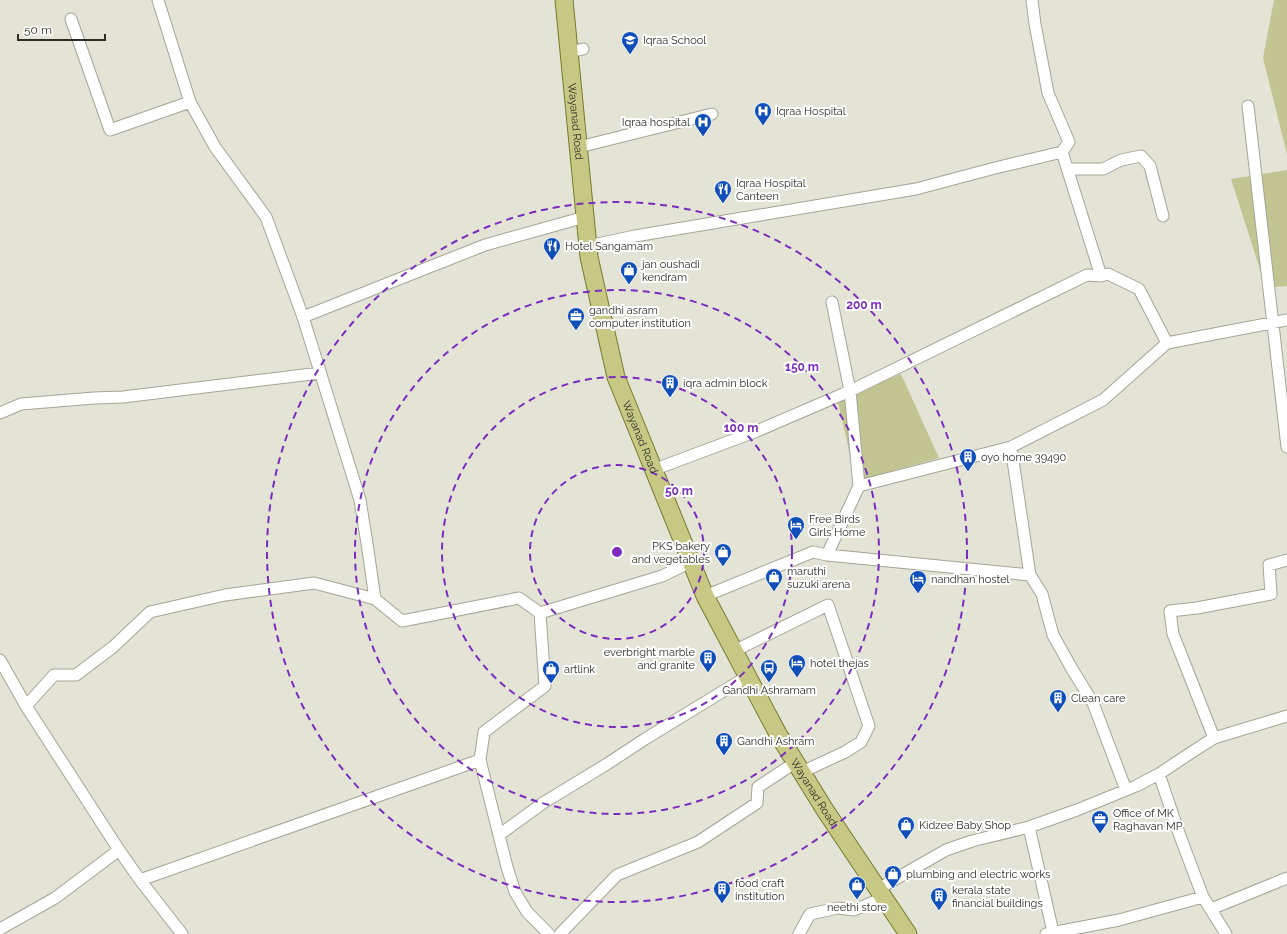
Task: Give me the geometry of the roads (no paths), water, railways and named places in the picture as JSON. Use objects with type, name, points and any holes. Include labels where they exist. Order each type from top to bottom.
[{"type":"main road","name":"Wayanad Road","points":[[564,0],[576,48],[579,146],[590,264],[616,377],[704,596],[778,734],[908,934]]},
{"type":"street","points":[[158,0],[190,102],[215,147],[266,217],[302,317],[360,500],[375,599]]},
{"type":"street","points":[[588,246],[635,236],[916,189],[1062,152],[1069,142],[1048,93],[1032,0]]},
{"type":"street","points":[[71,19],[110,130],[190,102]]},
{"type":"street","points":[[1248,106],[1287,447]]},
{"type":"street","points":[[579,146],[712,114]]},
{"type":"street","points":[[1062,152],[1101,276]]},
{"type":"street","points":[[1068,169],[1103,168],[1121,160],[1141,156],[1150,166],[1163,216]]},
{"type":"street","points":[[302,317],[485,245],[585,217]]},
{"type":"street","points":[[653,470],[757,431],[850,391],[1087,275],[1101,276],[1108,274],[1139,289],[1167,343]]},
{"type":"street","points":[[827,555],[859,486],[850,391],[832,302]]},
{"type":"street","points":[[859,486],[1011,447],[1103,400],[1167,343],[1287,320]]},
{"type":"street","points":[[0,413],[21,404],[123,397],[320,373]]},
{"type":"street","points":[[1011,447],[1030,575],[1042,594],[1053,635],[1072,670],[1093,703],[1126,790]]},
{"type":"street","points":[[704,596],[813,552],[827,555],[1030,575]]},
{"type":"street","points":[[1214,738],[1173,634],[1170,611],[1197,608],[1271,594],[1270,565],[1287,560]]},
{"type":"street","points":[[540,613],[662,576],[691,562]]},
{"type":"street","points":[[26,706],[54,675],[76,675],[113,648],[150,612],[226,595],[314,583],[375,599],[402,622],[519,598],[540,613]]},
{"type":"street","points":[[560,934],[617,874],[698,842],[757,803],[758,787],[799,767],[845,752],[860,742],[869,726],[828,605],[734,651]]},
{"type":"street","points":[[540,613],[545,686],[484,732],[480,760],[507,867],[515,892],[527,912],[549,934]]},
{"type":"street","points":[[0,660],[26,706],[120,850],[140,880],[182,934]]},
{"type":"street","points":[[499,835],[544,803],[748,676]]},
{"type":"street","points":[[798,934],[810,914],[838,908],[854,910],[946,850],[972,841],[1030,827],[1077,810],[1126,790],[1159,774],[1214,738],[1287,716]]},
{"type":"street","points":[[140,880],[480,760]]},
{"type":"street","points":[[1159,774],[1203,897],[1226,934]]},
{"type":"street","points":[[1030,827],[1050,933],[1119,920],[1203,897]]},
{"type":"street","points":[[0,929],[55,898],[120,850]]},
{"type":"street","points":[[1211,909],[1287,878]]},
{"type":"place","name":"Iqraa School","points":[[630,55]]},
{"type":"place","name":"Iqraa Hospital","points":[[763,126]]},
{"type":"place","name":"Iqraa hospital","points":[[703,137]]},
{"type":"place","name":"Iqraa Hospital Canteen","points":[[723,204]]},
{"type":"place","name":"Hotel Sangamam","points":[[552,261]]},
{"type":"place","name":"jan oushadi kendram","points":[[629,285]]},
{"type":"place","name":"gandhi asram computer institution","points":[[576,331]]},
{"type":"place","name":"iqra admin block","points":[[670,398]]},
{"type":"place","name":"oyo home 39490","points":[[968,472]]},
{"type":"place","name":"Free Birds Girls Home","points":[[796,540]]},
{"type":"place","name":"PKS bakery and vegetables","points":[[723,567]]},
{"type":"place","name":"maruthi suzuki arena","points":[[774,592]]},
{"type":"place","name":"nandhan hostel","points":[[918,594]]},
{"type":"place","name":"everbright marble and granite","points":[[708,673]]},
{"type":"place","name":"hotel thejas","points":[[797,678]]},
{"type":"place","name":"Gandhi Ashramam","points":[[769,683]]},
{"type":"place","name":"artlink","points":[[551,684]]},
{"type":"place","name":"Clean care","points":[[1058,713]]},
{"type":"place","name":"Gandhi Ashram","points":[[724,756]]},
{"type":"place","name":"Office of MK Raghavan MP","points":[[1100,834]]},
{"type":"place","name":"Kidzee Baby Shop","points":[[906,840]]},
{"type":"place","name":"plumbing and electric works","points":[[893,889]]},
{"type":"place","name":"neethi store","points":[[857,900]]},
{"type":"place","name":"food craft institution","points":[[722,904]]},
{"type":"place","name":"kerala state financial buildings","points":[[939,911]]}]
